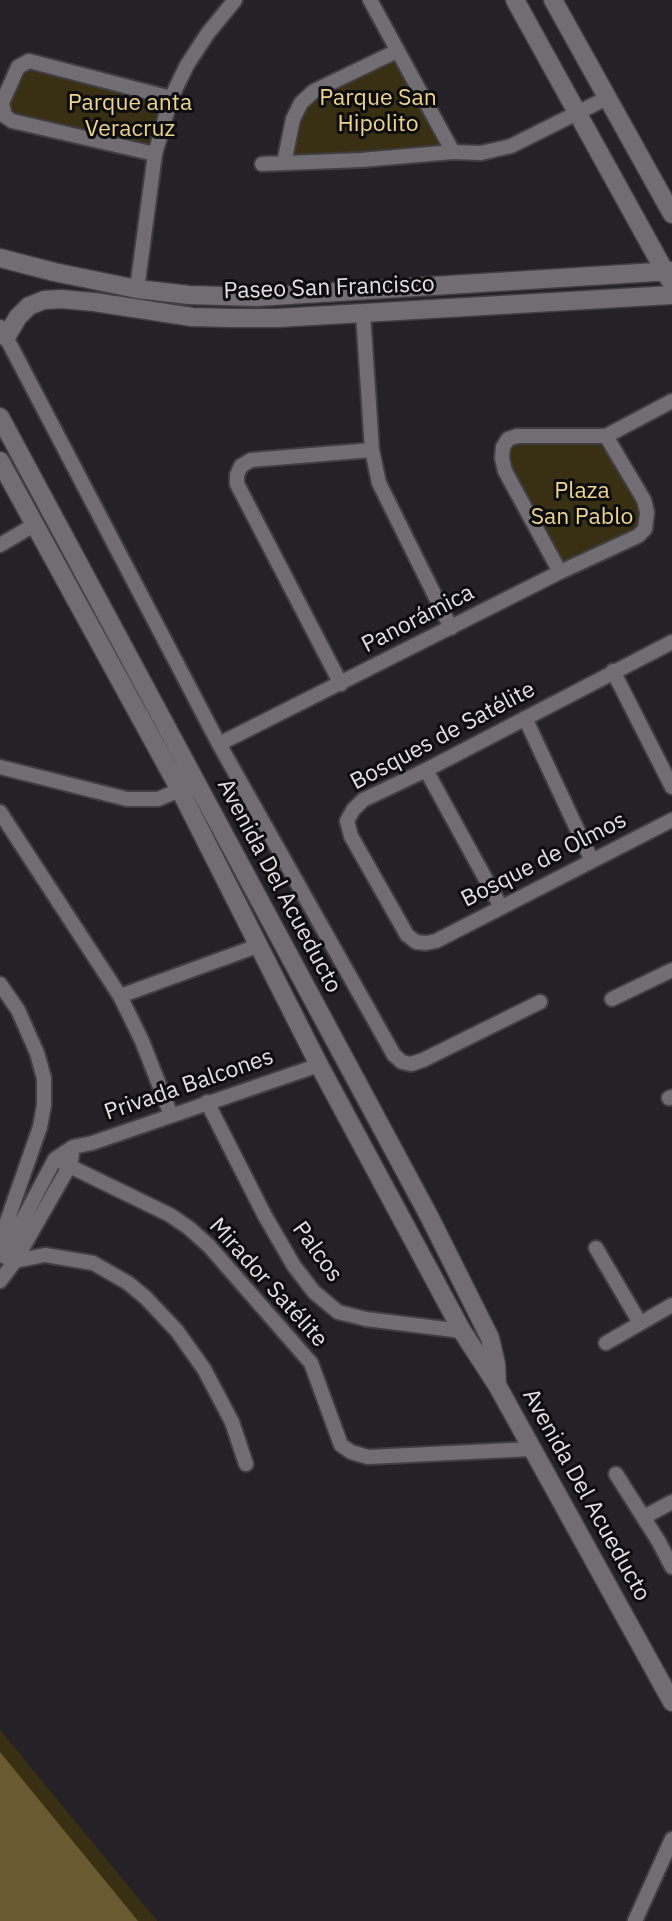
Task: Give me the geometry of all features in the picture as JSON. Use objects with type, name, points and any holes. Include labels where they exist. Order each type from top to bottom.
[{"type":"street","points":[[137,289],[155,154],[171,98],[187,65],[208,33],[235,0]]},
{"type":"street","points":[[370,0],[453,152]]},
{"type":"street","points":[[515,0],[670,275]]},
{"type":"street","points":[[553,0],[672,214]]},
{"type":"street","points":[[284,163],[293,119],[301,103],[314,91],[397,51]]},
{"type":"street","points":[[155,154],[12,121],[5,116],[2,103],[18,67],[29,61],[171,98]]},
{"type":"street","points":[[262,164],[361,160],[453,152],[481,153],[511,146],[607,98]]},
{"type":"street","name":"Paseo San Francisco","points":[[0,258],[137,289],[189,295],[257,297],[670,275]]},
{"type":"street","name":"Paseo San Francisco","points":[[3,333],[29,306],[44,300],[94,302],[192,317],[278,318],[672,295]]},
{"type":"street","points":[[363,313],[372,450],[379,483],[451,628]]},
{"type":"street","name":"Avenida Del Acueducto","points":[[3,333],[219,744],[394,1055],[402,1062],[411,1064],[423,1060],[540,1002]]},
{"type":"street","points":[[560,572],[505,471],[503,447],[508,439],[517,436],[606,436],[672,401]]},
{"type":"street","name":"Avenida Del Acueducto","points":[[0,417],[429,1216],[490,1338],[496,1364],[497,1385]]},
{"type":"street","name":"Panorámica","points":[[219,744],[560,572],[638,536],[645,529],[647,512],[644,500],[606,436]]},
{"type":"street","points":[[341,684],[237,484],[237,475],[241,466],[251,460],[372,450]]},
{"type":"street","name":"Avenida Del Acueducto","points":[[0,461],[180,790],[319,1065],[462,1331],[497,1385],[672,1702]]},
{"type":"street","points":[[0,545],[34,524]]},
{"type":"street","name":"Bosques de Satélite","points":[[436,941],[416,942],[407,935],[351,836],[347,821],[353,810],[363,800],[672,642]]},
{"type":"street","points":[[613,671],[672,787]]},
{"type":"street","points":[[525,718],[592,861]]},
{"type":"street","points":[[2,764],[127,799],[158,799],[180,790]]},
{"type":"street","points":[[426,770],[502,907]]},
{"type":"street","points":[[0,812],[120,996],[142,1041],[171,1115]]},
{"type":"street","name":"Bosque de Olmos","points":[[436,941],[672,820]]},
{"type":"street","points":[[120,996],[260,945]]},
{"type":"street","points":[[612,999],[672,970]]},
{"type":"street","points":[[0,984],[18,1010],[37,1053],[44,1078],[40,1127],[3,1233],[6,1259],[46,1255],[93,1264],[128,1283],[146,1298],[177,1331],[204,1369],[232,1422],[246,1464]]},
{"type":"street","name":"Privada Balcones","points":[[0,1281],[6,1259],[55,1159],[73,1147],[92,1143],[319,1065]]},
{"type":"street","name":"Palcos","points":[[207,1102],[271,1226],[294,1266],[314,1292],[338,1311],[347,1314],[366,1319],[462,1331]]},
{"type":"street","name":"Privada Balcones","points":[[6,1259],[70,1165],[73,1147]]},
{"type":"street","name":"Mirador Satélite","points":[[55,1159],[170,1214],[209,1246],[311,1363],[341,1444],[351,1452],[368,1457],[533,1449]]},
{"type":"street","points":[[596,1248],[640,1323]]},
{"type":"street","points":[[606,1343],[672,1305]]},
{"type":"street","points":[[617,1474],[672,1567]]},
{"type":"street","points":[[644,1517],[672,1502]]},
{"type":"street","points":[[635,1921],[672,1839]]},
{"type":"green space","name":"Parque San Hipolito","points":[[397,51],[453,152],[284,163],[314,91]]},
{"type":"green space","name":"Parque anta Veracruz","points":[[36,61],[171,98],[155,154],[2,110],[2,103]]},
{"type":"green space","name":"Plaza San Pablo","points":[[508,439],[600,445],[639,493],[638,536],[560,572],[505,471]]},
{"type":"green space","points":[[0,1730],[157,1921],[0,1921]]},
{"type":"shaded area","points":[[0,1752],[138,1921],[0,1921]]}]
